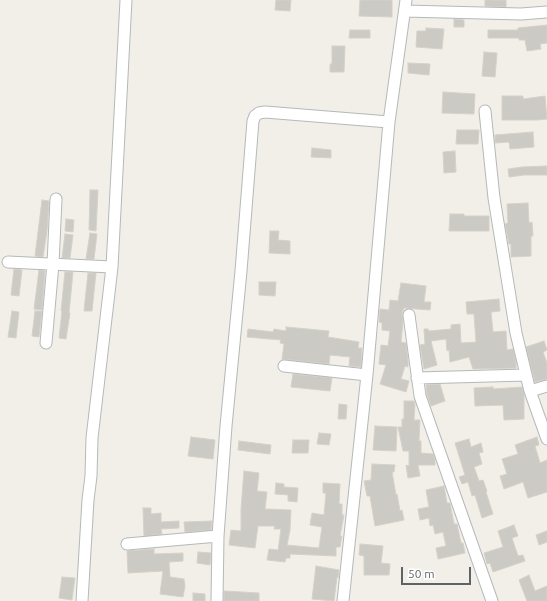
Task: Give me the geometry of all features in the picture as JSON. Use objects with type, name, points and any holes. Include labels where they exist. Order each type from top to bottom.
[{"type":"street","points":[[82,601],[88,500],[92,476],[92,438],[112,267],[126,0]]},
{"type":"street","points":[[343,601],[367,375],[389,122],[406,5],[521,14],[547,12]]},
{"type":"street","points":[[485,111],[496,205],[516,333],[530,392],[547,439]]},
{"type":"street","points":[[217,601],[218,536],[226,426],[241,271],[253,121],[255,116],[259,113],[265,112],[389,122]]},
{"type":"street","points":[[46,343],[54,264],[56,199]]},
{"type":"street","points":[[8,262],[112,267]]},
{"type":"street","points":[[409,315],[420,396],[492,601]]},
{"type":"street","points":[[284,366],[367,375]]},
{"type":"street","points":[[417,378],[526,376]]},
{"type":"street","points":[[530,392],[547,386]]},
{"type":"street","points":[[127,544],[218,536]]},
{"type":"building","points":[[276,0],[291,0],[290,11],[275,10]]},
{"type":"building","points":[[360,0],[392,0],[392,17],[359,16]]},
{"type":"building","points":[[485,0],[506,0],[506,7],[485,6]]},
{"type":"building","points":[[454,19],[464,20],[464,27],[454,27]]},
{"type":"building","points":[[547,25],[547,43],[540,44],[541,49],[527,51],[525,40],[519,40],[519,38],[488,38],[488,30],[518,30],[518,28]]},
{"type":"building","points":[[426,28],[444,29],[442,49],[416,47],[417,31],[426,31]]},
{"type":"building","points":[[350,30],[370,30],[370,38],[349,38]]},
{"type":"building","points":[[332,46],[345,46],[344,72],[330,72],[330,64],[332,64]]},
{"type":"building","points":[[484,52],[497,53],[495,77],[482,76]]},
{"type":"building","points":[[408,63],[430,64],[429,75],[408,73]]},
{"type":"building","points":[[443,92],[475,94],[474,114],[442,113]]},
{"type":"building","points":[[502,96],[523,96],[523,99],[545,96],[547,119],[502,120]]},
{"type":"building","points":[[457,130],[479,130],[478,144],[456,144]]},
{"type":"building","points":[[533,132],[534,147],[510,149],[509,142],[495,143],[495,135]]},
{"type":"building","points":[[312,148],[331,150],[331,158],[311,157]]},
{"type":"building","points":[[455,151],[456,172],[444,173],[443,152]]},
{"type":"building","points":[[547,166],[547,175],[524,175],[509,177],[508,169]]},
{"type":"building","points":[[90,190],[98,190],[96,231],[89,230]]},
{"type":"building","points":[[42,200],[49,201],[47,231],[43,257],[35,256]]},
{"type":"building","points":[[528,203],[529,223],[532,222],[533,236],[531,236],[531,256],[511,257],[511,244],[509,244],[505,224],[508,223],[507,204]]},
{"type":"building","points":[[450,214],[464,214],[464,216],[489,216],[489,231],[449,231]]},
{"type":"building","points":[[66,219],[74,220],[73,232],[65,231]]},
{"type":"building","points":[[270,231],[279,231],[278,240],[290,241],[290,254],[269,253]]},
{"type":"building","points":[[90,233],[97,234],[94,259],[86,259]]},
{"type":"building","points":[[65,234],[73,235],[70,258],[62,258]]},
{"type":"building","points":[[14,269],[22,270],[19,296],[11,295]]},
{"type":"building","points":[[39,270],[45,271],[42,310],[34,309]]},
{"type":"building","points":[[65,272],[73,272],[70,313],[66,339],[59,338]]},
{"type":"building","points":[[88,273],[96,273],[92,311],[84,311]]},
{"type":"building","points":[[259,282],[276,282],[275,296],[259,295]]},
{"type":"building","points":[[401,283],[426,286],[424,302],[431,302],[430,310],[404,308],[402,313],[403,322],[401,342],[406,343],[408,367],[405,366],[401,379],[409,381],[406,392],[380,384],[386,365],[379,364],[381,345],[388,346],[390,331],[382,330],[382,323],[379,322],[380,309],[389,310],[390,300],[398,301]]},
{"type":"building","points":[[499,299],[500,311],[491,312],[493,332],[506,331],[507,350],[513,349],[516,368],[473,369],[469,357],[450,362],[446,339],[431,341],[437,365],[424,369],[420,345],[425,344],[424,329],[428,329],[429,331],[451,329],[451,325],[460,324],[461,343],[476,342],[474,314],[467,314],[466,302]]},
{"type":"building","points":[[12,311],[19,312],[16,338],[8,337]]},
{"type":"building","points":[[35,311],[42,311],[39,337],[32,336]]},
{"type":"building","points":[[286,327],[329,331],[328,337],[359,342],[358,348],[362,348],[361,367],[349,366],[350,357],[330,355],[329,364],[282,359],[284,344],[280,343],[281,340],[247,337],[248,329],[273,332],[274,329],[286,331]]},
{"type":"building","points":[[544,341],[547,350],[543,352],[547,363],[547,379],[535,382],[526,347]]},
{"type":"building","points":[[293,374],[332,378],[330,391],[291,387]]},
{"type":"building","points":[[440,384],[445,401],[431,406],[426,385]]},
{"type":"building","points":[[493,387],[493,389],[522,387],[524,394],[524,419],[504,420],[503,405],[475,406],[474,388]]},
{"type":"building","points":[[404,401],[414,401],[415,404],[414,420],[420,420],[419,441],[421,441],[421,453],[433,454],[435,460],[435,465],[418,465],[420,476],[408,478],[406,465],[409,466],[409,451],[403,451],[398,427],[402,427],[402,419],[404,419]]},
{"type":"building","points":[[339,404],[347,405],[346,419],[338,419]]},
{"type":"building","points":[[375,426],[397,427],[396,451],[373,450]]},
{"type":"building","points":[[319,433],[331,434],[329,445],[317,444]]},
{"type":"building","points":[[191,437],[215,440],[213,459],[188,456]]},
{"type":"building","points":[[537,437],[539,445],[535,446],[540,463],[547,460],[547,492],[528,498],[523,482],[504,489],[500,476],[507,474],[502,459],[518,454],[515,445]]},
{"type":"building","points":[[469,439],[471,447],[481,443],[483,452],[479,453],[482,464],[474,467],[479,481],[483,480],[493,514],[482,518],[475,495],[472,496],[468,482],[462,484],[459,477],[465,475],[455,443]]},
{"type":"building","points":[[293,440],[309,440],[308,453],[292,453]]},
{"type":"building","points":[[239,441],[271,445],[270,454],[238,450]]},
{"type":"building","points":[[372,464],[395,465],[394,472],[392,472],[400,511],[402,510],[404,520],[375,526],[370,496],[367,496],[364,481],[371,480]]},
{"type":"building","points":[[244,471],[259,473],[257,491],[267,492],[265,509],[291,510],[290,530],[287,545],[319,548],[322,527],[310,525],[312,513],[324,515],[326,493],[323,493],[323,483],[340,484],[339,504],[342,504],[342,515],[344,515],[340,536],[342,536],[340,547],[336,547],[336,556],[290,554],[290,558],[286,558],[285,562],[267,560],[269,549],[278,550],[281,529],[274,529],[275,526],[258,526],[255,548],[229,545],[231,530],[241,531]]},
{"type":"building","points":[[276,483],[284,484],[284,487],[298,488],[297,502],[288,501],[288,495],[275,494]]},
{"type":"building","points":[[444,486],[447,503],[450,503],[454,524],[457,524],[465,553],[438,559],[436,548],[446,546],[443,532],[435,534],[433,525],[430,526],[429,518],[420,520],[418,509],[429,507],[426,490]]},
{"type":"building","points":[[143,508],[151,508],[151,514],[161,513],[161,522],[179,521],[179,528],[161,529],[162,534],[144,536]]},
{"type":"building","points":[[212,521],[211,530],[185,532],[184,522]]},
{"type":"building","points":[[514,525],[518,536],[512,538],[518,556],[523,555],[525,561],[493,572],[490,563],[487,564],[484,553],[503,547],[498,531]]},
{"type":"building","points":[[547,531],[547,542],[539,545],[536,535]]},
{"type":"building","points":[[360,544],[383,546],[381,563],[390,564],[389,575],[364,575],[364,556],[359,555]]},
{"type":"building","points":[[154,549],[154,554],[183,553],[183,561],[169,562],[170,577],[184,579],[185,586],[183,597],[160,594],[163,571],[128,573],[127,551]]},
{"type":"building","points":[[198,552],[211,553],[210,565],[197,563]]},
{"type":"building","points":[[316,566],[339,570],[334,601],[312,599]]},
{"type":"building","points":[[529,575],[535,591],[547,586],[547,601],[527,601],[519,580]]},
{"type":"building","points":[[62,577],[75,578],[72,600],[59,598]]},
{"type":"building","points":[[224,591],[259,593],[259,601],[224,601]]},
{"type":"building","points":[[193,593],[205,594],[205,601],[193,601]]}]
